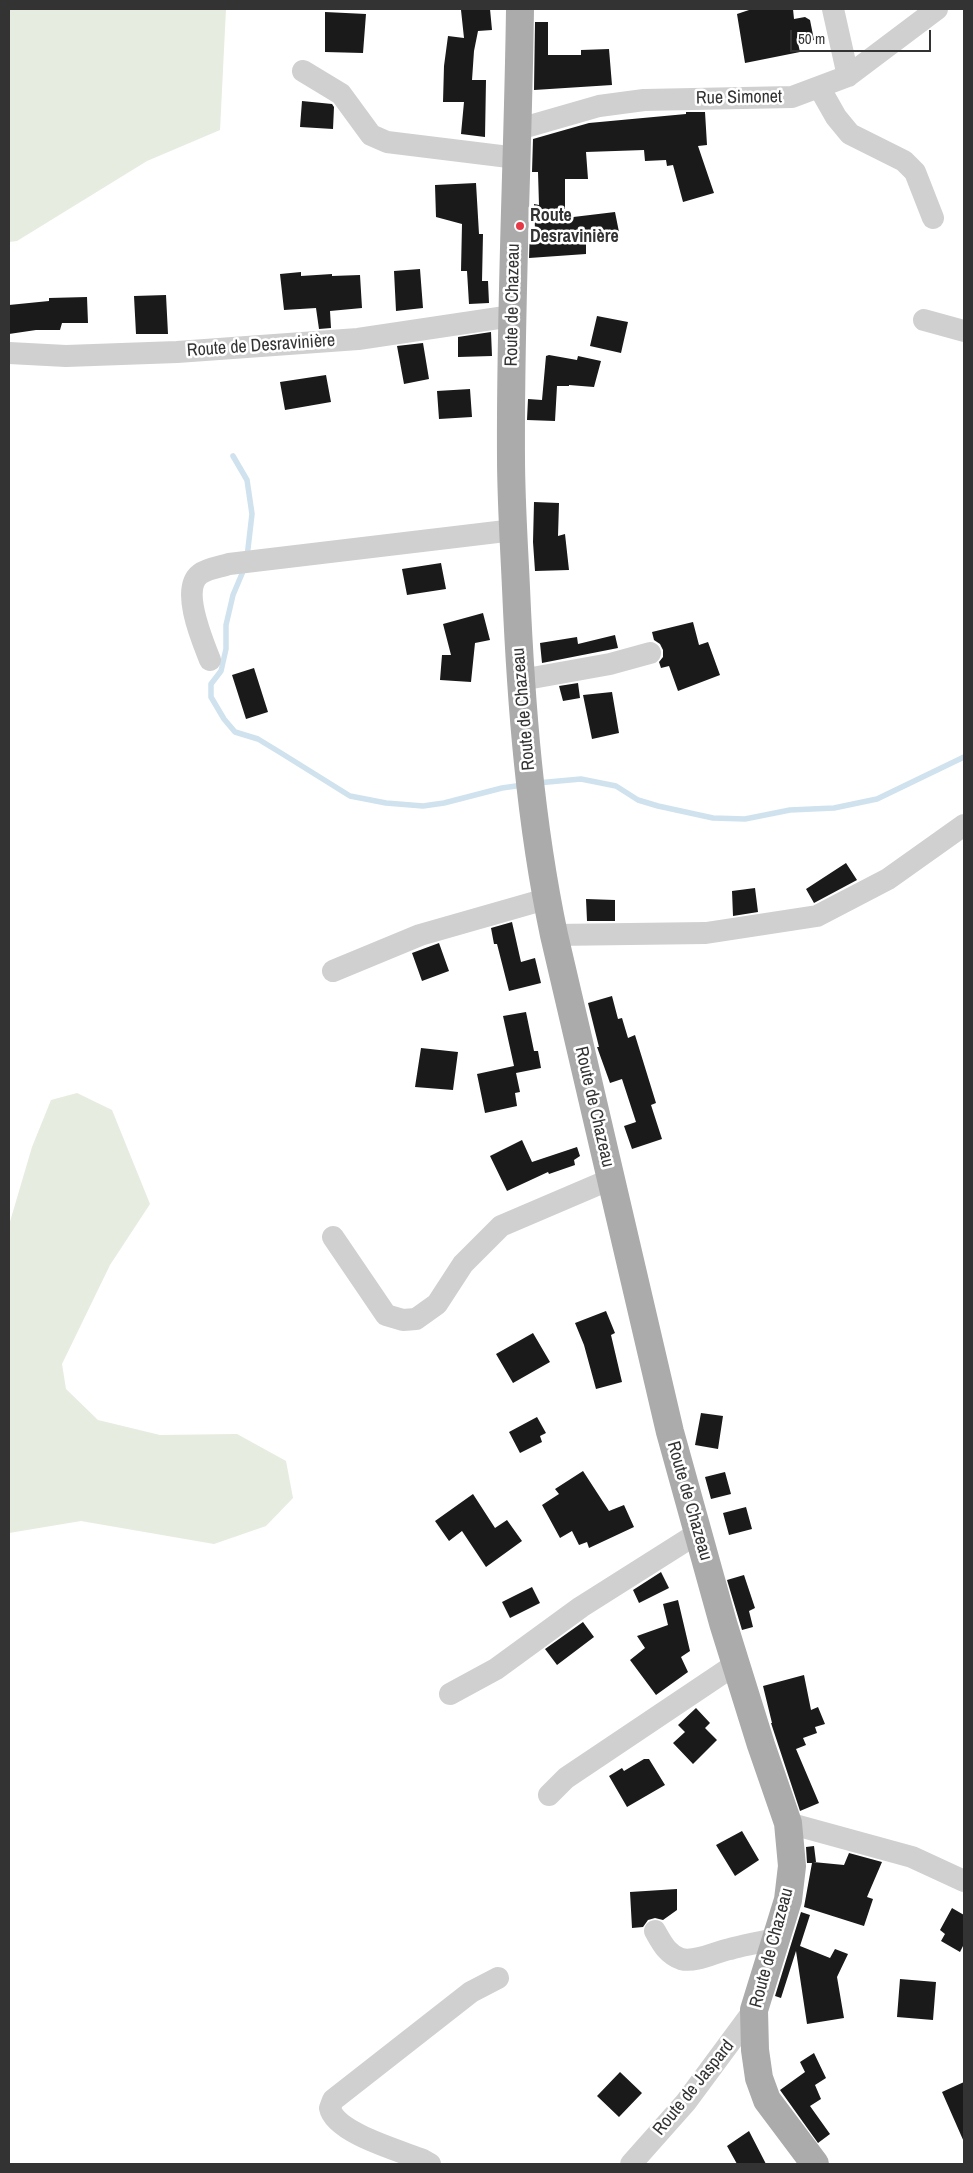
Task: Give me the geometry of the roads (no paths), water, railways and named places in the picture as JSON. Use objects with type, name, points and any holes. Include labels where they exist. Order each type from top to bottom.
[{"type":"main road","name":"Route de Chazeau","points":[[520,9],[519,129],[512,316],[511,459],[521,680],[533,818],[546,899],[554,935],[670,1432],[736,1664],[788,1823],[792,1866],[788,1900],[754,2010],[753,2035],[758,2078],[767,2100],[815,2164]]},
{"type":"street","points":[[833,9],[848,76]]},
{"type":"street","name":"Rue Simonet","points":[[519,129],[599,106],[617,103],[644,100],[792,97],[848,76],[937,9]]},
{"type":"street","points":[[303,71],[342,94],[371,135],[387,142],[517,158]]},
{"type":"street","points":[[819,87],[836,117],[850,134],[904,161],[915,172],[933,218]]},
{"type":"street","name":"Route de Desravinière","points":[[9,353],[66,356],[168,352],[358,339],[512,316]]},
{"type":"street","points":[[924,320],[964,331]]},
{"type":"street","points":[[210,660],[196,626],[192,602],[193,586],[198,575],[208,570],[229,564],[514,530]]},
{"type":"street","points":[[521,680],[610,664],[650,653]]},
{"type":"street","points":[[554,935],[706,933],[817,916],[888,879],[964,825]]},
{"type":"street","points":[[333,971],[420,935],[546,899]]},
{"type":"street","points":[[333,1237],[386,1315],[403,1320],[416,1319],[437,1304],[463,1264],[501,1226],[611,1179]]},
{"type":"street","points":[[450,1694],[496,1669],[581,1607],[698,1533]]},
{"type":"street","points":[[549,1795],[566,1778],[736,1664]]},
{"type":"street","points":[[788,1823],[912,1857],[964,1880]]},
{"type":"street","points":[[656,1931],[664,1948],[683,1960],[776,1939]]},
{"type":"street","points":[[430,2164],[365,2137],[335,2119],[330,2108],[333,2100],[471,1992],[498,1978]]},
{"type":"street","name":"Route de Jaspard","points":[[630,2164],[686,2102],[754,2010]]},
{"type":"waterway","points":[[233,456],[247,480],[252,514],[247,557]]},
{"type":"waterway","points":[[244,569],[233,595],[226,625],[226,649],[221,671],[211,684],[211,697],[224,719],[235,732],[258,739],[350,796],[386,803],[423,806],[523,785]]},
{"type":"waterway","points":[[537,783],[581,779],[616,786],[638,800],[658,806],[713,818],[745,819],[790,810],[834,808],[877,799],[964,757]]},
{"type":"place","name":"Route Desravinière","points":[[520,226]]}]
